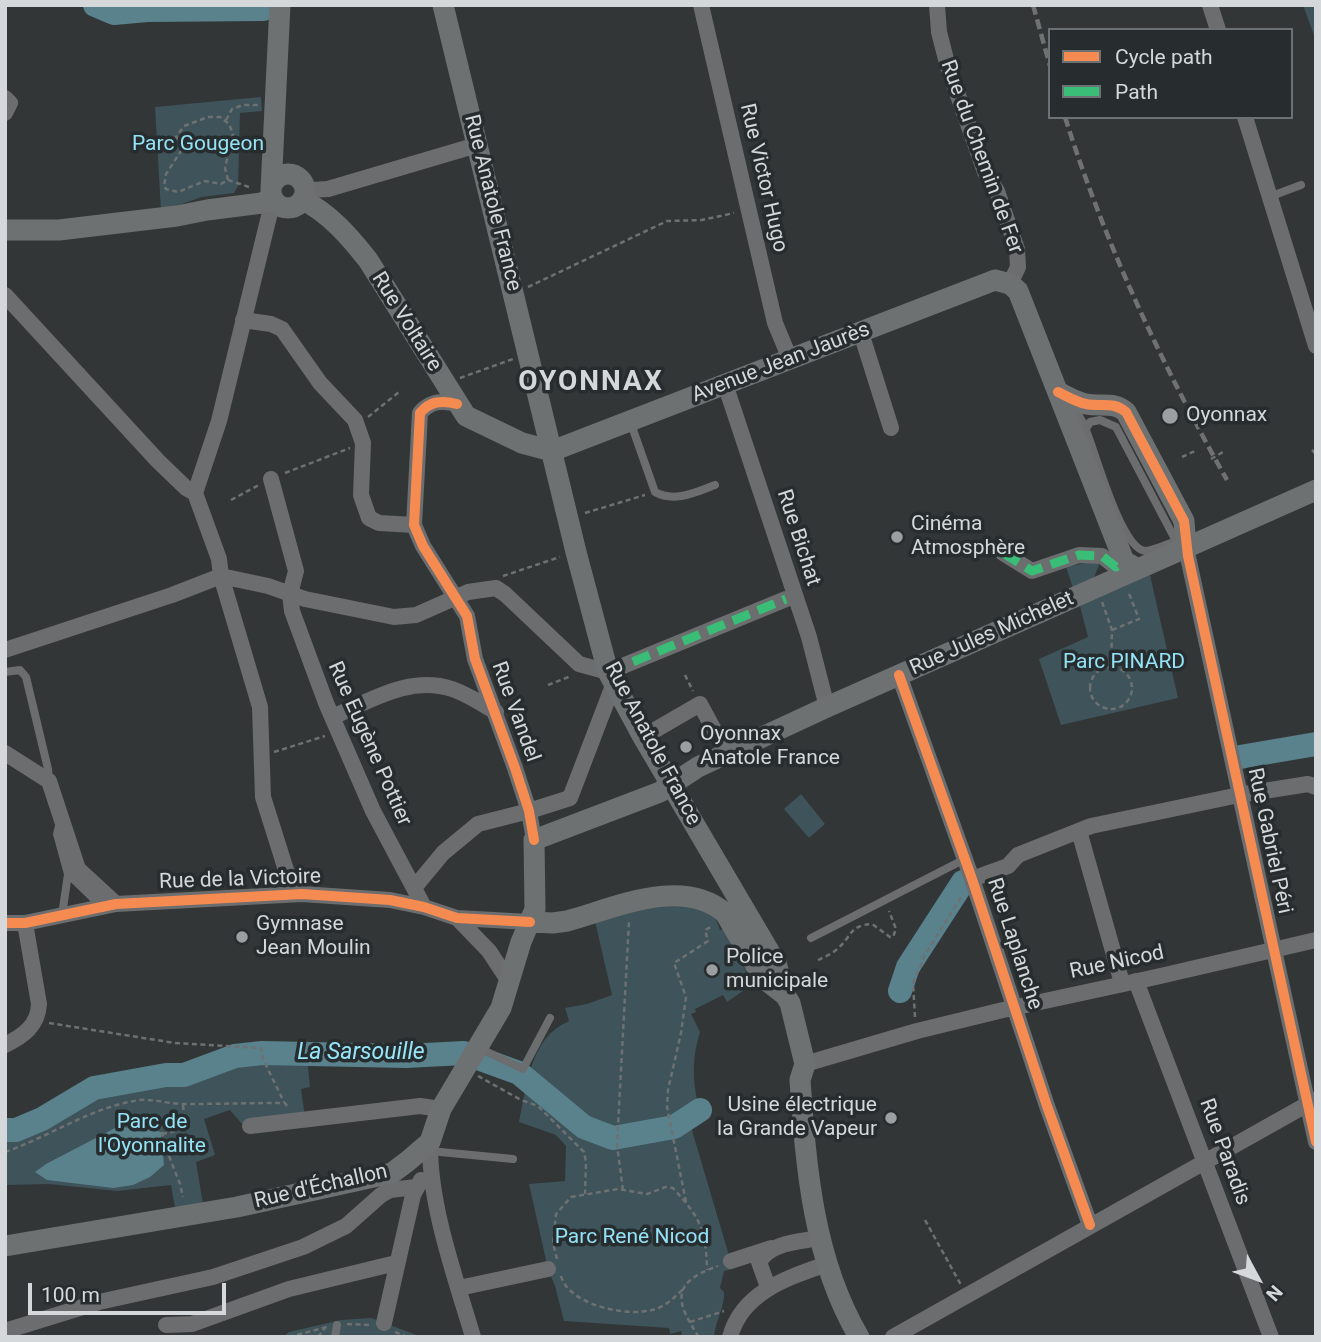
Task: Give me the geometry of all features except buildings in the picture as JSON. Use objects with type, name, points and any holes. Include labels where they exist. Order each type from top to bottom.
[{"type":"main road","name":"Rue Anatole France","points":[[443,5],[576,552],[611,678],[776,963],[778,970],[774,986],[790,1003],[805,1064],[800,1080],[802,1114],[816,1226],[827,1264],[859,1337]]},
{"type":"main road","points":[[267,198],[285,6]]},
{"type":"main road","name":"Rue Voltaire","points":[[274,138],[311,194],[368,260],[466,416],[522,443],[552,451]]},
{"type":"main road","points":[[5,230],[59,230],[177,216],[267,198],[288,208],[296,206],[311,194]]},
{"type":"main road","name":"Avenue Jean Jaurès","points":[[552,451],[995,280],[1010,284]]},
{"type":"main road","name":"Rue du Chemin de Fer","points":[[1010,284],[1018,291],[1058,392],[1077,424],[1129,572]]},
{"type":"main road","points":[[1058,392],[1090,405],[1114,404],[1126,412],[1184,521],[1181,544]]},
{"type":"main road","name":"Rue Jules Michelet","points":[[534,841],[660,792],[698,767],[1129,572],[1181,544],[1316,490]]},
{"type":"main road","name":"Rue Vandel","points":[[530,922],[535,903],[534,841]]},
{"type":"main road","points":[[430,1147],[441,1109],[501,1008],[530,922],[567,921],[659,897],[679,895],[701,899],[725,913],[763,978],[774,986]]},
{"type":"main road","name":"Rue d'Échallon","points":[[5,1246],[237,1207],[392,1173],[430,1147]]},
{"type":"street","name":"Rue Victor Hugo","points":[[701,5],[775,323],[790,359]]},
{"type":"street","name":"Rue du Chemin de Fer","points":[[937,5],[939,32],[947,67],[985,172],[997,191],[1017,250],[1018,267],[1010,284]]},
{"type":"street","points":[[1210,5],[1217,28]]},
{"type":"street","points":[[5,98],[10,103],[5,113]]},
{"type":"street","points":[[1246,119],[1316,346]]},
{"type":"street","points":[[311,194],[477,145]]},
{"type":"street","points":[[267,198],[243,320],[219,421],[195,493],[227,577],[260,707],[263,797],[286,870],[293,885],[302,894]]},
{"type":"street","points":[[5,295],[158,461],[186,488],[195,493]]},
{"type":"street","points":[[243,320],[271,324],[282,329],[320,383],[355,420],[363,443],[361,495],[369,518],[379,523],[414,525],[420,413],[438,401],[457,404]]},
{"type":"street","points":[[861,333],[891,428]]},
{"type":"street","name":"Rue Bichat","points":[[726,384],[809,637],[827,707]]},
{"type":"street","name":"Rue Eugène Pottier","points":[[277,476],[296,571],[290,594],[292,611],[335,724],[373,811],[424,907]]},
{"type":"street","name":"Rue Vandel","points":[[414,525],[423,546],[467,616],[475,659],[529,811],[534,841]]},
{"type":"street","name":"Rue Gabriel Péri","points":[[1181,544],[1272,950],[1312,1101],[1316,1142]]},
{"type":"street","points":[[1003,553],[1031,571],[1080,555],[1102,556],[1116,567],[1129,572]]},
{"type":"street","points":[[5,650],[227,577],[305,599],[394,617],[416,615],[468,592],[495,587],[579,664],[611,678]]},
{"type":"street","points":[[414,888],[443,853],[478,824],[570,798],[611,678],[786,599]]},
{"type":"street","name":"Rue Laplanche","points":[[900,675],[1090,1225]]},
{"type":"street","points":[[335,724],[404,687],[419,684],[453,689],[496,712]]},
{"type":"street","points":[[643,737],[700,704],[727,754]]},
{"type":"street","points":[[5,753],[48,781],[78,869],[109,905]]},
{"type":"street","points":[[972,879],[1008,866],[1018,855],[1091,826],[1239,794],[1308,784],[1316,787]]},
{"type":"street","name":"Rue Paradis","points":[[1079,831],[1129,982],[1205,1159],[1271,1337]]},
{"type":"street","name":"Rue de la Victoire","points":[[5,923],[24,923],[109,905],[302,894],[390,900],[457,918],[530,922]]},
{"type":"street","name":"Rue de la Victoire","points":[[457,918],[489,951],[510,983]]},
{"type":"street","points":[[5,1045],[29,1030],[35,1021],[39,1004],[24,923]]},
{"type":"street","name":"Rue Nicod","points":[[805,1064],[917,1031],[1014,1007],[1316,940]]},
{"type":"street","points":[[893,1337],[1312,1101]]},
{"type":"street","points":[[250,1126],[420,1106],[441,1109]]},
{"type":"street","points":[[430,1147],[445,1238],[473,1337]]},
{"type":"street","points":[[383,1325],[416,1187],[432,1172]]},
{"type":"street","points":[[5,1331],[99,1302],[213,1277],[303,1247],[346,1226],[380,1195],[390,1190],[416,1187]]},
{"type":"street","points":[[731,1261],[819,1238]]},
{"type":"street","points":[[768,1287],[759,1262],[766,1252],[773,1248]]},
{"type":"street","points":[[166,1325],[192,1324],[289,1289],[396,1263]]},
{"type":"street","points":[[730,1337],[737,1315],[768,1287],[827,1264]]},
{"type":"street","points":[[459,1288],[553,1266]]},
{"type":"lane","points":[[1269,197],[1301,185]]},
{"type":"lane","points":[[1100,420],[1116,427],[1181,544],[1147,551],[1136,548],[1129,540],[1077,424],[1100,420]]},
{"type":"lane","points":[[630,421],[655,492],[666,497],[691,494],[715,485]]},
{"type":"lane","points":[[5,672],[20,670],[26,677],[48,769],[48,781]]},
{"type":"lane","points":[[60,819],[57,834],[68,874],[62,915]]},
{"type":"lane","points":[[811,938],[965,859]]},
{"type":"lane","points":[[68,874],[109,905]]},
{"type":"lane","points":[[472,1059],[523,1069],[550,1018]]},
{"type":"lane","points":[[430,1147],[513,1159]]},
{"type":"lane","points":[[335,1337],[337,1325]]},
{"type":"path","points":[[226,121],[232,109],[243,105],[275,104]]},
{"type":"path","points":[[183,149],[176,137],[184,126],[208,117],[220,117],[226,121],[233,134],[225,168],[229,180]]},
{"type":"path","points":[[226,157],[200,142],[184,145],[166,174],[164,186],[178,192],[205,181],[221,184],[229,180],[254,187],[267,198]]},
{"type":"path","points":[[516,301],[524,299],[522,290],[667,221],[702,220],[750,209]]},
{"type":"path","points":[[444,384],[528,353]]},
{"type":"path","points":[[372,414],[399,391]]},
{"type":"path","points":[[1182,457],[1197,450]]},
{"type":"path","points":[[1312,450],[1316,454]]},
{"type":"path","points":[[1210,458],[1223,452]]},
{"type":"path","points":[[231,500],[277,476],[336,453]]},
{"type":"path","points":[[568,518],[647,495]]},
{"type":"path","points":[[503,576],[576,552]]},
{"type":"path","points":[[1112,630],[1139,619],[1129,572]]},
{"type":"path","points":[[1100,597],[1112,630],[1111,667]]},
{"type":"path","points":[[1111,667],[1124,671],[1132,688],[1128,701],[1111,709],[1094,701],[1090,688],[1098,671],[1111,667]]},
{"type":"path","points":[[685,675],[700,704]]},
{"type":"path","points":[[548,685],[571,676]]},
{"type":"path","points":[[260,756],[335,724]]},
{"type":"path","points":[[917,1031],[912,1003],[913,983],[925,954],[972,879]]},
{"type":"path","points":[[818,960],[836,950],[849,933],[860,925],[872,924],[893,937],[896,929],[888,906],[893,896]]},
{"type":"path","points":[[623,1190],[617,1145],[630,904]]},
{"type":"path","points":[[686,1202],[667,1107],[686,997],[674,963],[708,941],[705,930]]},
{"type":"path","points":[[35,1021],[175,1043],[261,1048],[263,1059],[296,1120]]},
{"type":"path","points":[[472,1059],[521,1100],[538,1106],[583,1152],[586,1161],[585,1194]]},
{"type":"path","points":[[5,1152],[110,1107],[143,1100],[183,1104],[285,1103]]},
{"type":"path","points":[[162,1134],[185,1129],[183,1104]]},
{"type":"path","points":[[131,1123],[159,1118],[184,1197],[177,1199]]},
{"type":"path","points":[[707,1270],[706,1248],[699,1219],[673,1188],[666,1187],[647,1195],[618,1189],[571,1197],[556,1214],[553,1266],[564,1285],[576,1298],[612,1309],[637,1313],[654,1310],[668,1304],[692,1278],[731,1261]]},
{"type":"path","points":[[925,1220],[967,1295]]},
{"type":"path","points":[[683,1289],[681,1301],[684,1314],[699,1337]]},
{"type":"path","points":[[690,1322],[724,1311]]},
{"type":"path","points":[[318,1337],[325,1328]]},
{"type":"green space","points":[[1303,5],[1316,5],[1316,41]]},
{"type":"green space","name":"Parc Gougeon","points":[[261,97],[262,111],[240,113],[238,186],[234,193],[202,197],[161,211],[155,107]]},
{"type":"green space","points":[[1101,560],[1093,580],[1073,588],[1066,567]]},
{"type":"green space","name":"Parc PINARD","points":[[1150,575],[1178,698],[1061,725],[1039,659],[1088,637],[1080,606]]},
{"type":"green space","points":[[801,794],[825,824],[809,838],[784,809]]},
{"type":"green space","name":"Parc René Nicod","points":[[663,901],[714,914],[720,930],[723,929],[753,984],[727,1002],[723,995],[695,1009],[696,1012],[691,1014],[700,1032],[694,1075],[700,1117],[691,1127],[733,1269],[724,1271],[720,1288],[724,1292],[724,1298],[714,1337],[682,1337],[681,1331],[670,1334],[669,1328],[564,1321],[548,1269],[529,1184],[565,1181],[566,1146],[556,1135],[519,1122],[532,1064],[546,1038],[569,1021],[565,1008],[612,995],[594,917]]},
{"type":"green space","name":"Parc de l'Oyonnalite","points":[[288,1055],[307,1057],[310,1087],[301,1089],[305,1117],[242,1124],[230,1110],[204,1119],[215,1155],[196,1162],[203,1204],[175,1208],[171,1185],[117,1191],[49,1184],[5,1185],[5,1134],[21,1134],[45,1127],[72,1107],[106,1092],[187,1078],[235,1059]]},
{"type":"green space","points":[[371,1318],[422,1337],[283,1337],[289,1332],[341,1320]]},
{"type":"water","points":[[141,1127],[161,1132],[164,1165],[150,1177],[133,1185],[113,1188],[47,1180],[35,1172],[115,1128]]},
{"type":"waterway","points":[[95,5],[114,13],[147,10],[263,9]]},
{"type":"waterway","name":"La Sarsouille","points":[[1240,757],[1316,744]]},
{"type":"waterway","name":"La Sarsouille","points":[[900,991],[908,967],[963,882]]},
{"type":"waterway","name":"La Sarsouille","points":[[5,1130],[16,1130],[42,1119],[94,1088],[166,1075],[184,1075],[235,1056],[262,1053],[406,1056],[464,1053],[519,1073],[584,1127],[613,1138],[674,1127],[700,1110]]},
{"type":"railway","points":[[1033,5],[1048,59]]},
{"type":"railway","points":[[1066,119],[1098,211],[1137,303],[1180,393],[1227,480]]},
{"type":"marked path","points":[[1003,553],[1032,571],[1079,555],[1102,556],[1116,567],[1124,561]]},
{"type":"marked path","points":[[608,672],[786,599]]},
{"type":"cycle path","points":[[1058,392],[1082,403],[1112,405],[1126,412],[1184,521],[1188,556],[1316,1142]]},
{"type":"cycle path","points":[[457,404],[437,402],[420,413],[414,525],[423,546],[467,616],[475,659],[515,768],[529,811],[534,840]]},
{"type":"cycle path","points":[[899,675],[1090,1225]]},
{"type":"cycle path","points":[[5,923],[25,923],[116,904],[302,894],[390,900],[457,918],[530,922]]},
{"type":"place","name":"Oyonnax","points":[[1170,416]]},
{"type":"place","name":"Cinéma Atmosphère","points":[[897,537]]},
{"type":"place","name":"Oyonnax Anatole France","points":[[686,747]]},
{"type":"place","name":"Gymnase Jean Moulin","points":[[242,937]]},
{"type":"place","name":"Police municipale","points":[[712,970]]},
{"type":"place","name":"Usine électrique la Grande Vapeur","points":[[891,1118]]},
{"type":"district","name":"OYONNAX","points":[[591,383]]}]
